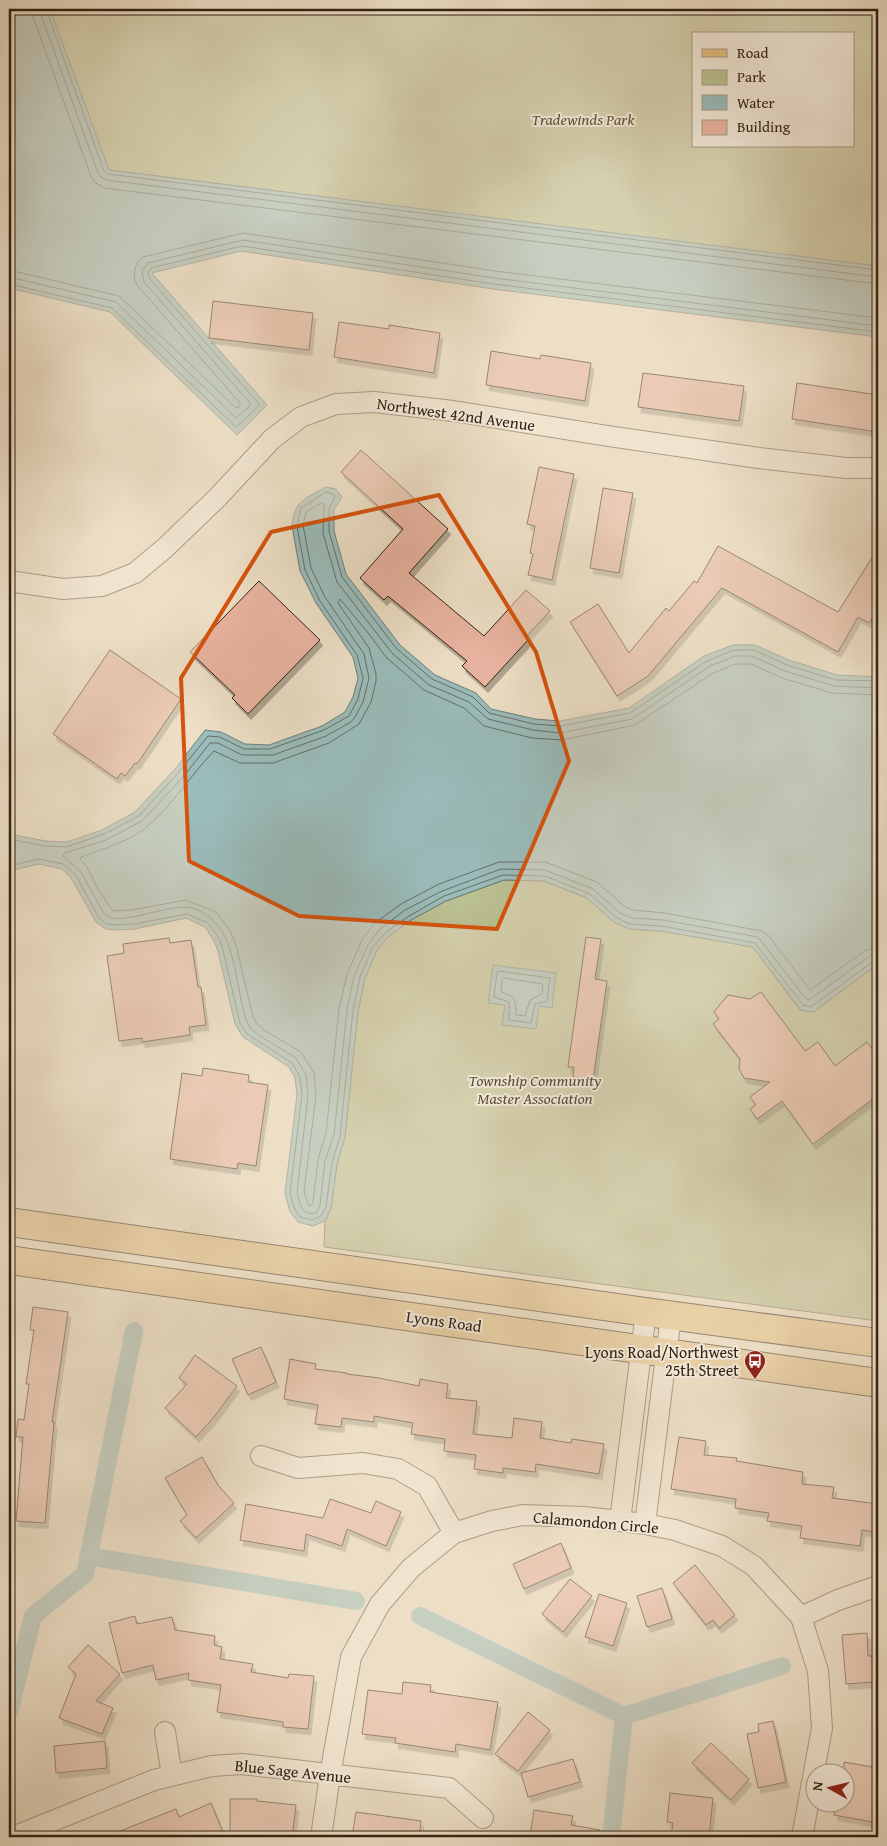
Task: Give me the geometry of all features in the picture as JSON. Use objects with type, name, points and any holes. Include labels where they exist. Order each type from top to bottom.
[{"type":"main road","points":[[9,1222],[878,1343]]},
{"type":"main road","name":"Lyons Road","points":[[9,1260],[878,1382]]},
{"type":"street","name":"Northwest 42nd Avenue","points":[[9,581],[63,589],[102,586],[135,573],[165,548],[218,497],[272,439],[301,417],[336,404],[374,402],[453,410],[608,436],[750,456],[846,468],[878,468]]},
{"type":"street","points":[[620,1521],[654,1351],[659,1314]]},
{"type":"street","points":[[645,1524],[654,1351]]},
{"type":"street","points":[[261,1456],[298,1468],[363,1463],[398,1469],[427,1486],[454,1533]]},
{"type":"street","name":"Calamondon Circle","points":[[321,1837],[351,1657],[380,1604],[411,1568],[454,1533],[492,1521],[523,1515],[584,1517],[645,1524],[675,1530],[722,1546],[754,1566],[801,1617],[818,1671],[822,1728],[802,1837]]},
{"type":"street","points":[[801,1617],[838,1600],[878,1586]]},
{"type":"street","points":[[165,1732],[172,1775]]},
{"type":"street","name":"Blue Sage Avenue","points":[[13,1837],[154,1780],[212,1766],[242,1764],[449,1788],[484,1818]]},
{"type":"highlighted area","points":[[439,495],[536,652],[569,761],[497,929],[299,916],[189,861],[181,678],[271,532]]},
{"type":"green space","name":"Tradewinds Park","points":[[45,9],[878,9],[878,267],[109,170]]},
{"type":"green space","name":"Township Community Master Association","points":[[504,880],[544,881],[587,898],[614,922],[629,929],[661,931],[753,947],[800,1010],[813,1012],[878,964],[878,1321],[324,1247],[325,1221],[331,1208],[337,1164],[345,1137],[358,1011],[365,978],[377,950],[388,937],[411,920],[446,901]]},
{"type":"water","points":[[9,9],[50,9],[109,170],[878,266],[878,337],[493,289],[241,251],[152,273],[267,405],[237,435],[110,312],[9,288]]},
{"type":"water","points":[[326,487],[336,489],[342,497],[334,510],[334,531],[346,574],[400,645],[435,675],[476,693],[491,709],[535,719],[560,721],[629,708],[704,656],[733,645],[755,645],[789,660],[837,675],[878,677],[878,964],[813,1012],[801,1010],[753,947],[661,931],[629,929],[614,922],[587,898],[544,881],[504,880],[446,901],[411,920],[388,937],[377,950],[365,978],[358,1011],[345,1137],[337,1164],[331,1208],[325,1221],[313,1226],[298,1222],[290,1212],[285,1193],[297,1095],[295,1078],[289,1067],[243,1037],[235,1024],[218,951],[205,927],[186,918],[135,929],[106,929],[96,922],[71,878],[62,869],[39,864],[9,871],[9,834],[46,841],[67,842],[102,830],[135,812],[175,769],[205,730],[221,732],[245,744],[269,745],[322,726],[345,712],[353,697],[358,678],[353,657],[316,603],[300,571],[292,526],[295,511],[302,501]]},
{"type":"water","points":[[493,965],[556,973],[552,1008],[539,1006],[536,1029],[502,1025],[505,1005],[488,1003]]},
{"type":"building","points":[[213,301],[313,313],[309,350],[209,338]]},
{"type":"building","points":[[339,322],[389,329],[389,325],[440,333],[434,373],[334,357]]},
{"type":"building","points":[[491,351],[540,359],[541,355],[591,363],[585,401],[486,385]]},
{"type":"building","points":[[643,373],[744,386],[739,421],[638,407]]},
{"type":"building","points":[[797,383],[878,395],[878,432],[792,419]]},
{"type":"building","points":[[361,450],[448,529],[409,573],[484,636],[526,590],[550,611],[526,637],[529,639],[485,687],[462,666],[467,661],[388,596],[384,600],[360,578],[403,529],[341,472]]},
{"type":"building","points":[[539,467],[574,474],[552,580],[528,575],[533,554],[530,553],[535,526],[527,524]]},
{"type":"building","points":[[603,488],[633,493],[619,573],[590,568]]},
{"type":"building","points":[[718,546],[838,612],[878,548],[878,609],[869,623],[858,617],[838,652],[722,588],[648,676],[617,696],[570,622],[598,604],[629,653],[666,608],[669,611],[694,581],[697,583]]},
{"type":"building","points":[[259,581],[320,640],[248,714],[232,698],[235,695],[190,652]]},
{"type":"building","points":[[110,650],[181,699],[137,764],[135,763],[125,776],[121,773],[117,779],[53,734]]},
{"type":"building","points":[[586,937],[601,939],[595,979],[607,981],[593,1080],[573,1077],[574,1067],[568,1067]]},
{"type":"building","points":[[169,938],[170,943],[191,940],[198,987],[201,987],[206,1025],[189,1027],[190,1035],[142,1042],[142,1038],[119,1041],[107,956],[124,953],[123,944]]},
{"type":"building","points":[[761,992],[805,1051],[818,1042],[835,1066],[867,1042],[873,1050],[878,1046],[878,1095],[813,1144],[782,1101],[757,1119],[750,1109],[756,1105],[750,1097],[770,1082],[744,1078],[739,1069],[740,1059],[713,1024],[719,1019],[714,1012],[728,995],[750,999]]},
{"type":"building","points":[[203,1068],[249,1075],[248,1082],[268,1085],[256,1166],[238,1163],[237,1169],[170,1159],[182,1073],[202,1076]]},
{"type":"building","points":[[33,1307],[68,1312],[52,1422],[54,1422],[45,1523],[16,1521],[23,1437],[16,1437],[18,1419],[24,1420],[29,1384],[26,1384],[34,1330],[30,1330]]},
{"type":"building","points":[[261,1347],[276,1382],[248,1395],[232,1359]]},
{"type":"building","points":[[195,1355],[237,1386],[196,1437],[165,1408],[187,1384],[179,1378]]},
{"type":"building","points":[[290,1359],[316,1364],[315,1369],[419,1386],[420,1379],[448,1384],[446,1398],[477,1401],[473,1434],[512,1438],[514,1418],[542,1422],[540,1438],[571,1443],[572,1439],[604,1444],[599,1474],[536,1464],[535,1472],[503,1468],[503,1473],[474,1469],[476,1455],[444,1451],[445,1439],[411,1434],[413,1423],[374,1416],[374,1422],[342,1418],[341,1427],[315,1424],[318,1405],[284,1399]]},
{"type":"building","points":[[679,1437],[706,1441],[704,1455],[737,1458],[736,1461],[803,1472],[802,1484],[834,1487],[832,1498],[878,1504],[878,1533],[862,1530],[860,1546],[800,1538],[802,1526],[767,1521],[769,1513],[735,1508],[736,1499],[671,1489]]},
{"type":"building","points":[[202,1457],[218,1485],[234,1503],[196,1538],[180,1521],[187,1515],[165,1478]]},
{"type":"building","points":[[330,1499],[371,1513],[376,1501],[401,1512],[386,1546],[347,1529],[342,1546],[306,1534],[304,1551],[240,1540],[246,1504],[323,1518]]},
{"type":"building","points":[[561,1543],[571,1568],[524,1589],[513,1564]]},
{"type":"building","points":[[695,1565],[735,1615],[719,1628],[713,1620],[706,1625],[673,1583]]},
{"type":"building","points":[[570,1579],[592,1596],[563,1632],[542,1614]]},
{"type":"building","points":[[662,1588],[672,1619],[647,1627],[637,1596]]},
{"type":"building","points":[[599,1594],[627,1603],[613,1646],[585,1637]]},
{"type":"building","points":[[135,1616],[137,1624],[172,1617],[175,1630],[215,1636],[214,1645],[222,1647],[220,1659],[253,1664],[251,1672],[288,1678],[289,1674],[314,1676],[308,1729],[283,1727],[283,1722],[217,1712],[221,1685],[188,1680],[189,1673],[156,1680],[153,1665],[122,1673],[109,1623]]},
{"type":"building","points":[[867,1633],[868,1656],[872,1656],[874,1682],[846,1684],[842,1635]]},
{"type":"building","points":[[88,1645],[120,1674],[96,1701],[113,1708],[102,1734],[59,1718],[76,1674],[68,1667]]},
{"type":"building","points":[[403,1682],[431,1685],[430,1692],[498,1702],[490,1750],[456,1744],[455,1752],[395,1743],[396,1738],[362,1734],[368,1690],[402,1694]]},
{"type":"building","points":[[528,1712],[550,1730],[518,1771],[495,1754]]},
{"type":"building","points":[[773,1721],[786,1782],[758,1788],[747,1734],[759,1732],[758,1724]]},
{"type":"building","points":[[105,1741],[107,1768],[56,1773],[54,1746]]},
{"type":"building","points":[[711,1743],[749,1779],[731,1800],[692,1763]]},
{"type":"building","points":[[573,1759],[580,1782],[528,1797],[521,1773]]},
{"type":"building","points":[[844,1762],[878,1768],[878,1823],[834,1815],[854,1814],[854,1764],[844,1764]]},
{"type":"building","points":[[670,1793],[713,1798],[709,1837],[671,1837],[673,1823],[667,1822]]},
{"type":"building","points":[[230,1799],[257,1799],[257,1801],[296,1805],[292,1837],[230,1837]]},
{"type":"building","points":[[211,1803],[225,1837],[105,1837],[176,1809],[179,1817]]},
{"type":"building","points":[[534,1810],[573,1816],[571,1825],[600,1830],[599,1837],[530,1837]]},
{"type":"building","points":[[356,1812],[421,1821],[419,1837],[352,1837]]},
{"type":"waterway","points":[[9,1712],[33,1616],[85,1574],[134,1331]]},
{"type":"waterway","points":[[88,1556],[356,1601]]},
{"type":"waterway","points":[[420,1616],[624,1716]]},
{"type":"waterway","points":[[611,1837],[624,1716],[782,1666]]},
{"type":"place","name":"Lyons Road/Northwest 25th Street","points":[[755,1380]]}]
